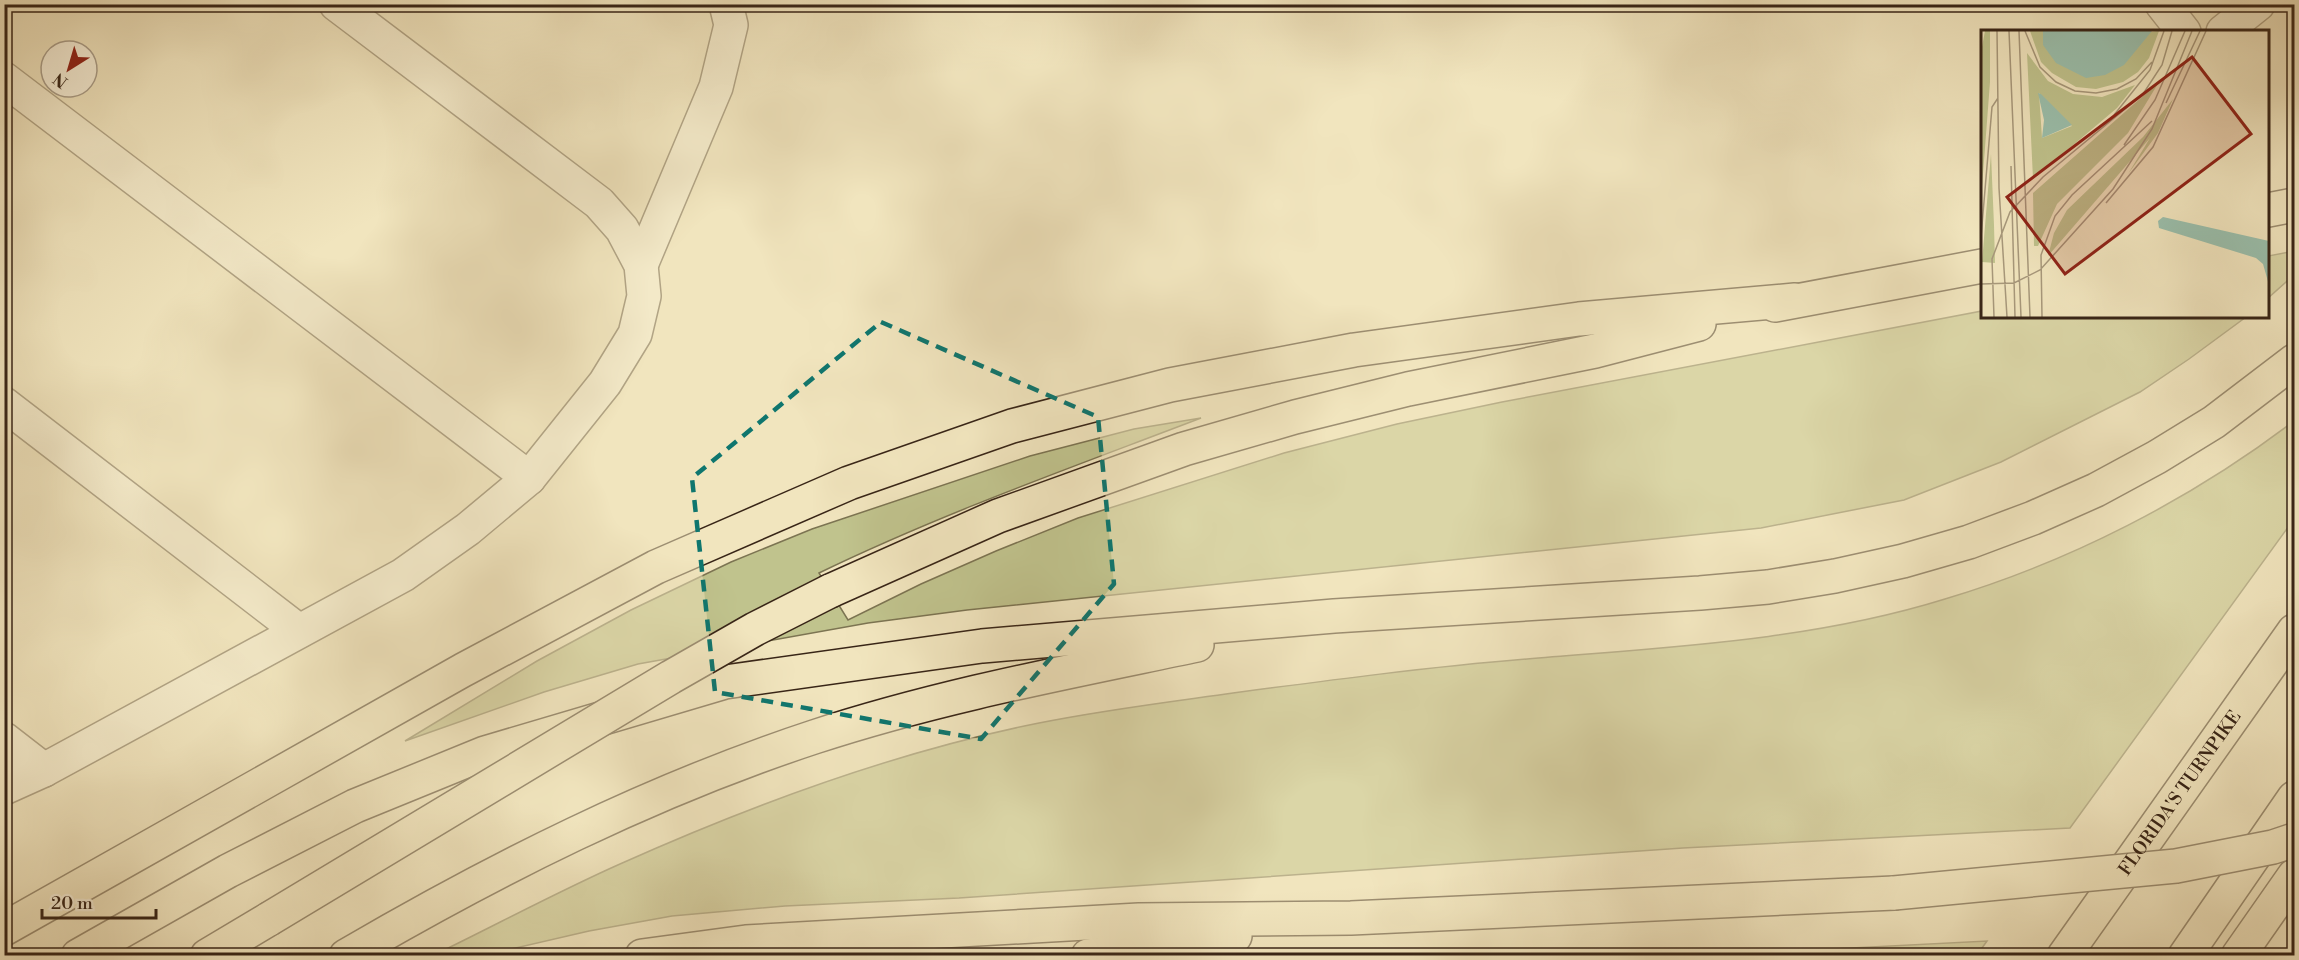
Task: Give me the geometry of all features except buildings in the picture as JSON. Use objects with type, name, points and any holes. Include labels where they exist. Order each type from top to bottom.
[{"type":"highway","points":[[2269,210],[2295,205]]},
{"type":"highway","points":[[207,956],[671,676],[755,629],[830,591],[998,516],[1184,449],[1295,417],[1408,389],[1595,351],[1795,300],[1981,266]]},
{"type":"highway","points":[[4,929],[442,682],[656,567],[849,483],[914,460],[1012,426],[1170,385],[1342,352],[1580,319],[1795,300]]},
{"type":"highway","points":[[78,956],[228,871],[355,806],[485,753],[725,682],[982,646],[1334,616],[1768,587],[1835,576],[1903,561],[1969,542],[2033,518],[2096,490],[2157,458],[2214,422],[2295,361]]},
{"type":"highway","points":[[346,956],[434,904],[555,843],[679,787],[814,737],[946,698],[1334,616]]},
{"type":"highway","name":"FLORIDA'S TURNPIKE","points":[[2064,956],[2295,631]]},
{"type":"highway","points":[[2185,956],[2295,798]]},
{"type":"highway","points":[[642,956],[746,942],[1103,922],[1351,918],[1894,893],[2176,866],[2295,840]]},
{"type":"highway","points":[[2238,956],[2295,876]]},
{"type":"highway","points":[[1088,956],[1138,951],[1351,918]]},
{"type":"lane","points":[[4,788],[44,770],[403,575],[468,529],[529,478],[605,383],[635,334],[644,296],[641,265],[622,229],[598,202],[336,4]]},
{"type":"lane","points":[[641,265],[716,87],[731,25],[726,4]]},
{"type":"lane","points":[[2162,4],[2182,30]]},
{"type":"lane","points":[[2226,30],[2258,4]]},
{"type":"lane","points":[[4,79],[529,478]]},
{"type":"lane","points":[[4,404],[299,631]]},
{"type":"lane","points":[[4,739],[44,770]]},
{"type":"highlighted area","points":[[881,322],[1098,417],[1114,584],[981,739],[715,692],[692,478]]},
{"type":"green space","points":[[2294,251],[2294,275],[2269,297],[2269,256]]},
{"type":"green space","points":[[1981,311],[1981,318],[2245,318],[2140,392],[2001,462],[1904,500],[1761,528],[967,610],[868,623],[638,664],[544,692],[405,741],[537,661],[631,610],[731,562],[812,529],[1030,456],[1134,429],[1201,418],[913,530],[819,573],[848,620],[921,584],[1078,518],[1284,453],[1397,424]]},
{"type":"green space","points":[[2294,421],[2294,519],[2070,828],[1683,848],[959,898],[785,906],[672,916],[589,931],[485,955],[434,955],[596,875],[722,821],[825,782],[985,735],[1112,710],[1343,679],[1490,662],[1685,646],[1790,633],[1894,613],[1945,599],[2038,567],[2128,525],[2214,477]]},
{"type":"green space","points":[[1987,941],[1977,955],[1713,955]]}]
